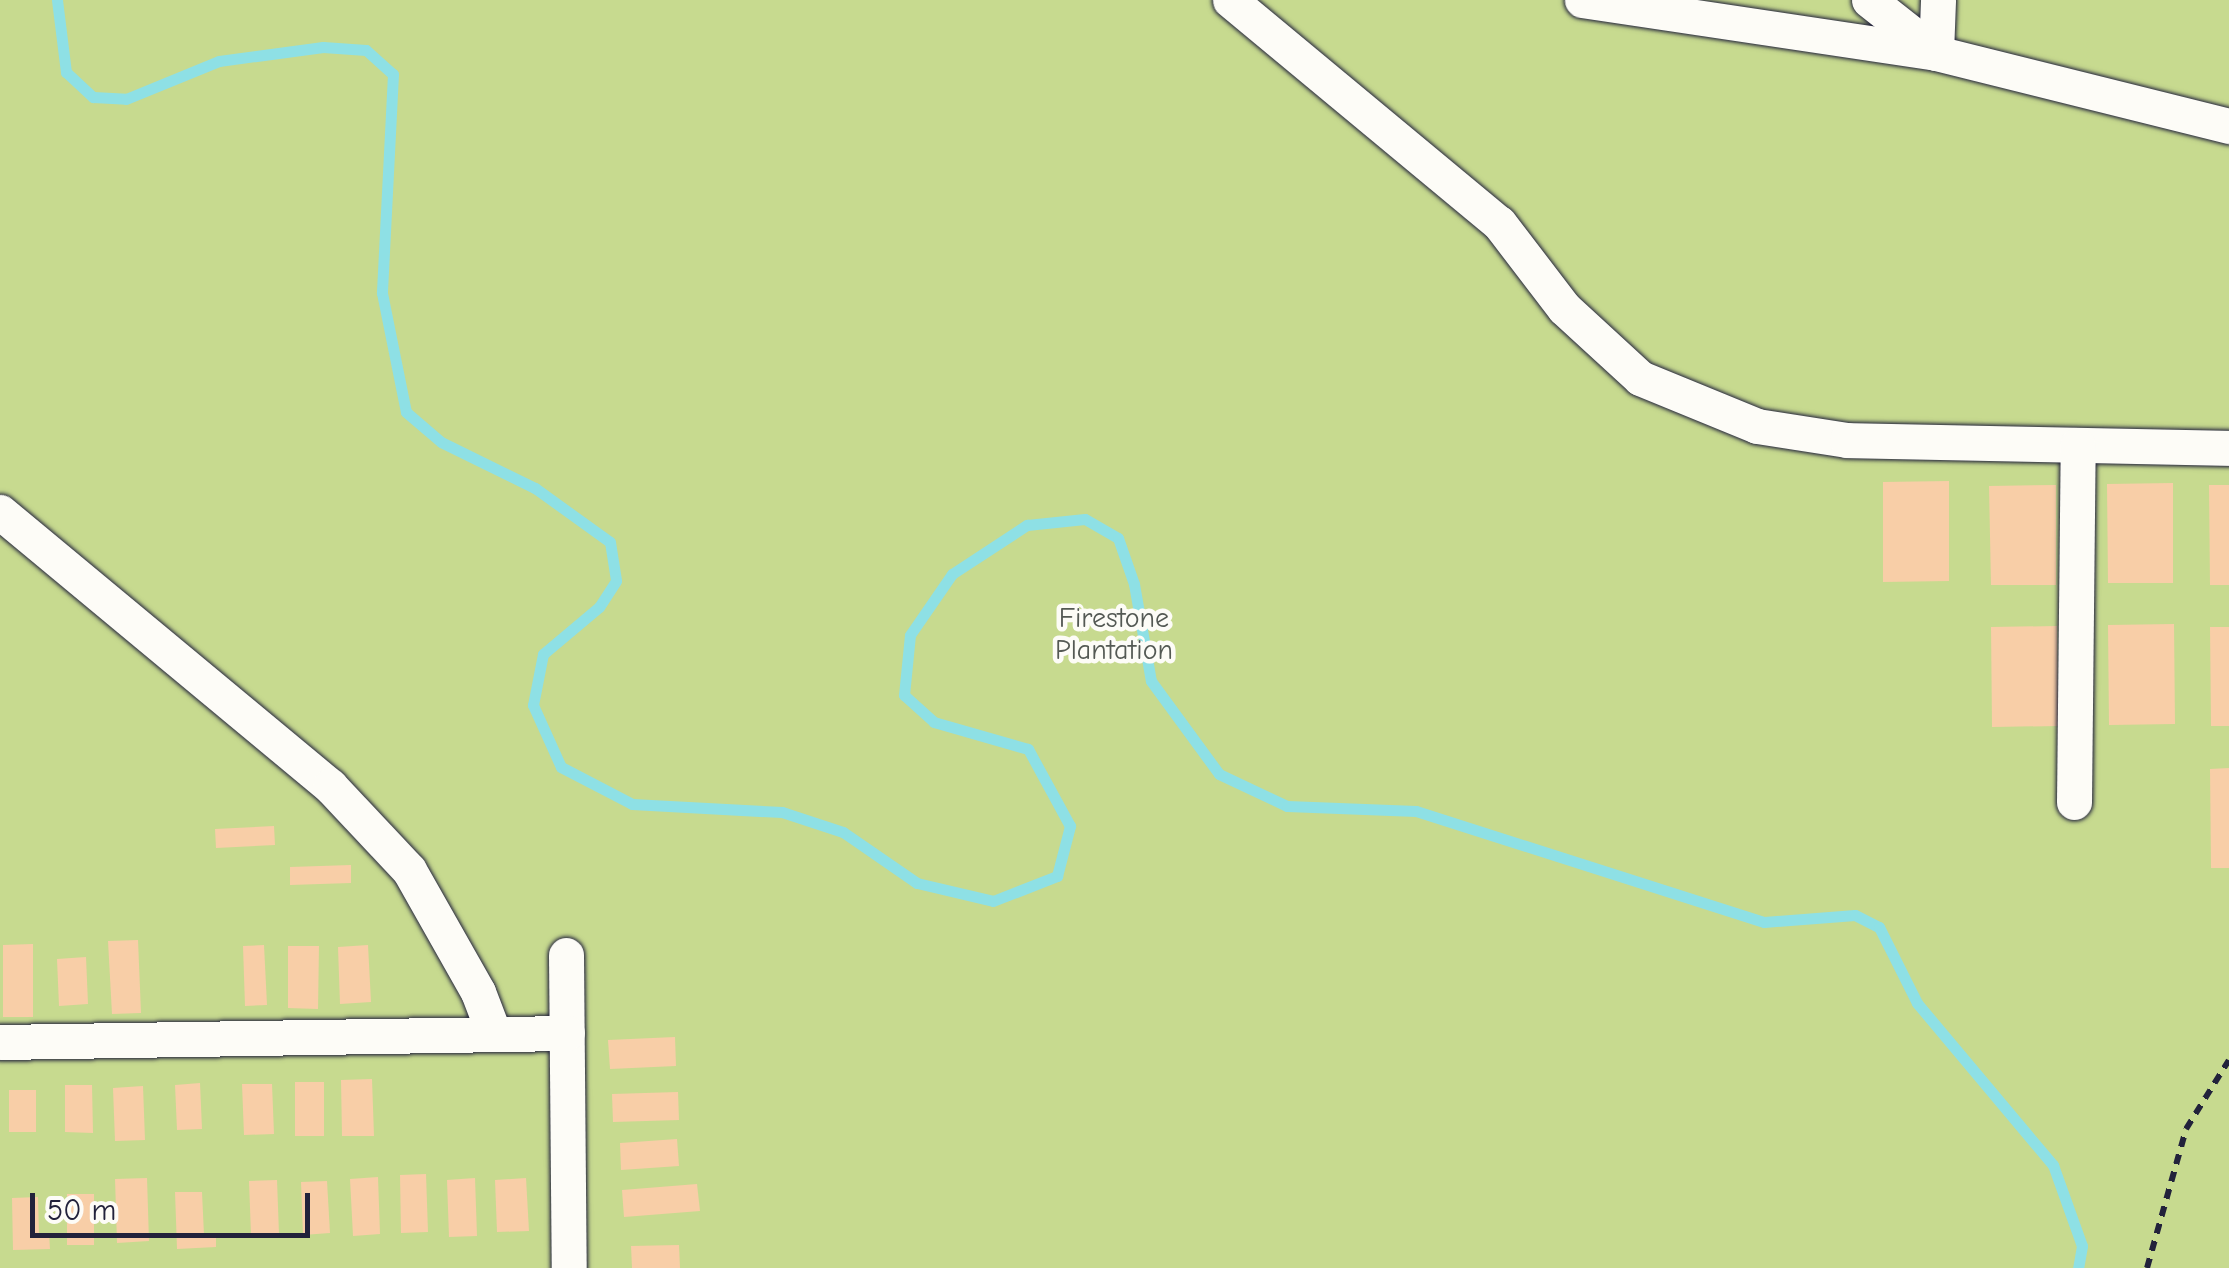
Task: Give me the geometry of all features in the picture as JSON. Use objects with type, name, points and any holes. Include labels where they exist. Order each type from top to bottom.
[{"type":"street","points":[[1230,0],[1499,224],[1564,308],[1640,378],[1757,426],[1847,440],[2229,448]]},
{"type":"street","points":[[1582,0],[1936,53],[2229,126]]},
{"type":"street","points":[[1869,0],[1936,53]]},
{"type":"street","points":[[1936,53],[1938,0]]},
{"type":"street","points":[[2074,802],[2078,445]]},
{"type":"street","points":[[0,512],[330,786],[410,870],[494,1034]]},
{"type":"street","points":[[566,955],[569,1268]]},
{"type":"street","points":[[0,1042],[566,1034]]},
{"type":"path","points":[[2147,1268],[2186,1129],[2229,1060]]},
{"type":"green space","name":"Firestone Plantation","points":[[0,0],[2229,0],[2229,1268],[0,1268]]},
{"type":"building","points":[[1949,481],[1949,581],[1883,582],[1883,482]]},
{"type":"building","points":[[2173,483],[2173,583],[2108,583],[2107,484]]},
{"type":"building","points":[[2056,485],[2056,585],[1991,585],[1989,486]]},
{"type":"building","points":[[2209,485],[2229,485],[2229,585],[2210,585]]},
{"type":"building","points":[[2174,624],[2175,724],[2109,725],[2108,625]]},
{"type":"building","points":[[2057,626],[2058,726],[1992,727],[1991,627]]},
{"type":"building","points":[[2210,627],[2229,627],[2229,726],[2211,726]]},
{"type":"building","points":[[2229,768],[2229,868],[2211,868],[2210,769]]},
{"type":"building","points":[[274,826],[275,845],[216,848],[215,829]]},
{"type":"building","points":[[351,865],[351,883],[290,885],[290,867]]},
{"type":"building","points":[[138,940],[141,1013],[112,1014],[108,941]]},
{"type":"building","points":[[33,944],[33,1017],[3,1017],[3,945]]},
{"type":"building","points":[[264,945],[267,1005],[245,1006],[243,946]]},
{"type":"building","points":[[368,945],[371,1002],[340,1004],[338,947]]},
{"type":"building","points":[[288,946],[319,946],[318,1009],[288,1008]]},
{"type":"building","points":[[86,957],[88,1004],[59,1006],[57,959]]},
{"type":"building","points":[[675,1037],[676,1066],[610,1069],[608,1040]]},
{"type":"building","points":[[372,1079],[374,1136],[342,1136],[341,1080]]},
{"type":"building","points":[[295,1082],[324,1082],[324,1136],[295,1136]]},
{"type":"building","points":[[200,1083],[202,1129],[177,1130],[175,1085]]},
{"type":"building","points":[[242,1084],[272,1084],[274,1134],[244,1135]]},
{"type":"building","points":[[65,1085],[92,1085],[93,1133],[65,1132]]},
{"type":"building","points":[[143,1086],[145,1140],[115,1141],[113,1088]]},
{"type":"building","points":[[9,1090],[36,1090],[36,1132],[9,1132]]},
{"type":"building","points":[[678,1092],[679,1120],[613,1122],[612,1094]]},
{"type":"building","points":[[677,1139],[679,1166],[621,1170],[620,1143]]},
{"type":"building","points":[[426,1174],[428,1232],[401,1233],[400,1175]]},
{"type":"building","points":[[378,1177],[380,1234],[353,1236],[350,1179]]},
{"type":"building","points":[[147,1178],[149,1241],[117,1243],[115,1179]]},
{"type":"building","points":[[475,1178],[477,1236],[449,1237],[447,1180]]},
{"type":"building","points":[[526,1178],[529,1231],[497,1232],[495,1180]]},
{"type":"building","points":[[277,1180],[279,1234],[251,1235],[249,1181]]},
{"type":"building","points":[[327,1181],[330,1233],[303,1235],[301,1182]]},
{"type":"building","points":[[697,1184],[700,1211],[624,1217],[622,1190]]},
{"type":"building","points":[[175,1192],[202,1192],[204,1235],[216,1234],[216,1247],[177,1249]]},
{"type":"building","points":[[67,1194],[94,1194],[94,1245],[67,1245]]},
{"type":"building","points":[[38,1197],[39,1233],[49,1233],[50,1249],[13,1250],[12,1198]]},
{"type":"building","points":[[679,1245],[680,1268],[632,1268],[631,1246]]},
{"type":"waterway","points":[[57,0],[66,72],[93,97],[126,99],[219,61],[323,47],[366,50],[393,74],[382,293],[406,412],[441,442],[535,488],[610,542],[616,581],[599,607],[543,654],[533,705],[561,767],[632,804],[782,812],[843,832],[917,883],[993,901],[1057,876],[1070,826],[1028,749],[934,722],[904,695],[910,635],[952,574],[1027,525],[1085,519],[1118,538],[1134,584],[1151,681],[1219,774],[1287,806],[1416,811],[1764,922],[1855,915],[1879,927],[1917,1003],[2053,1165],[2082,1246],[2078,1268]]}]
